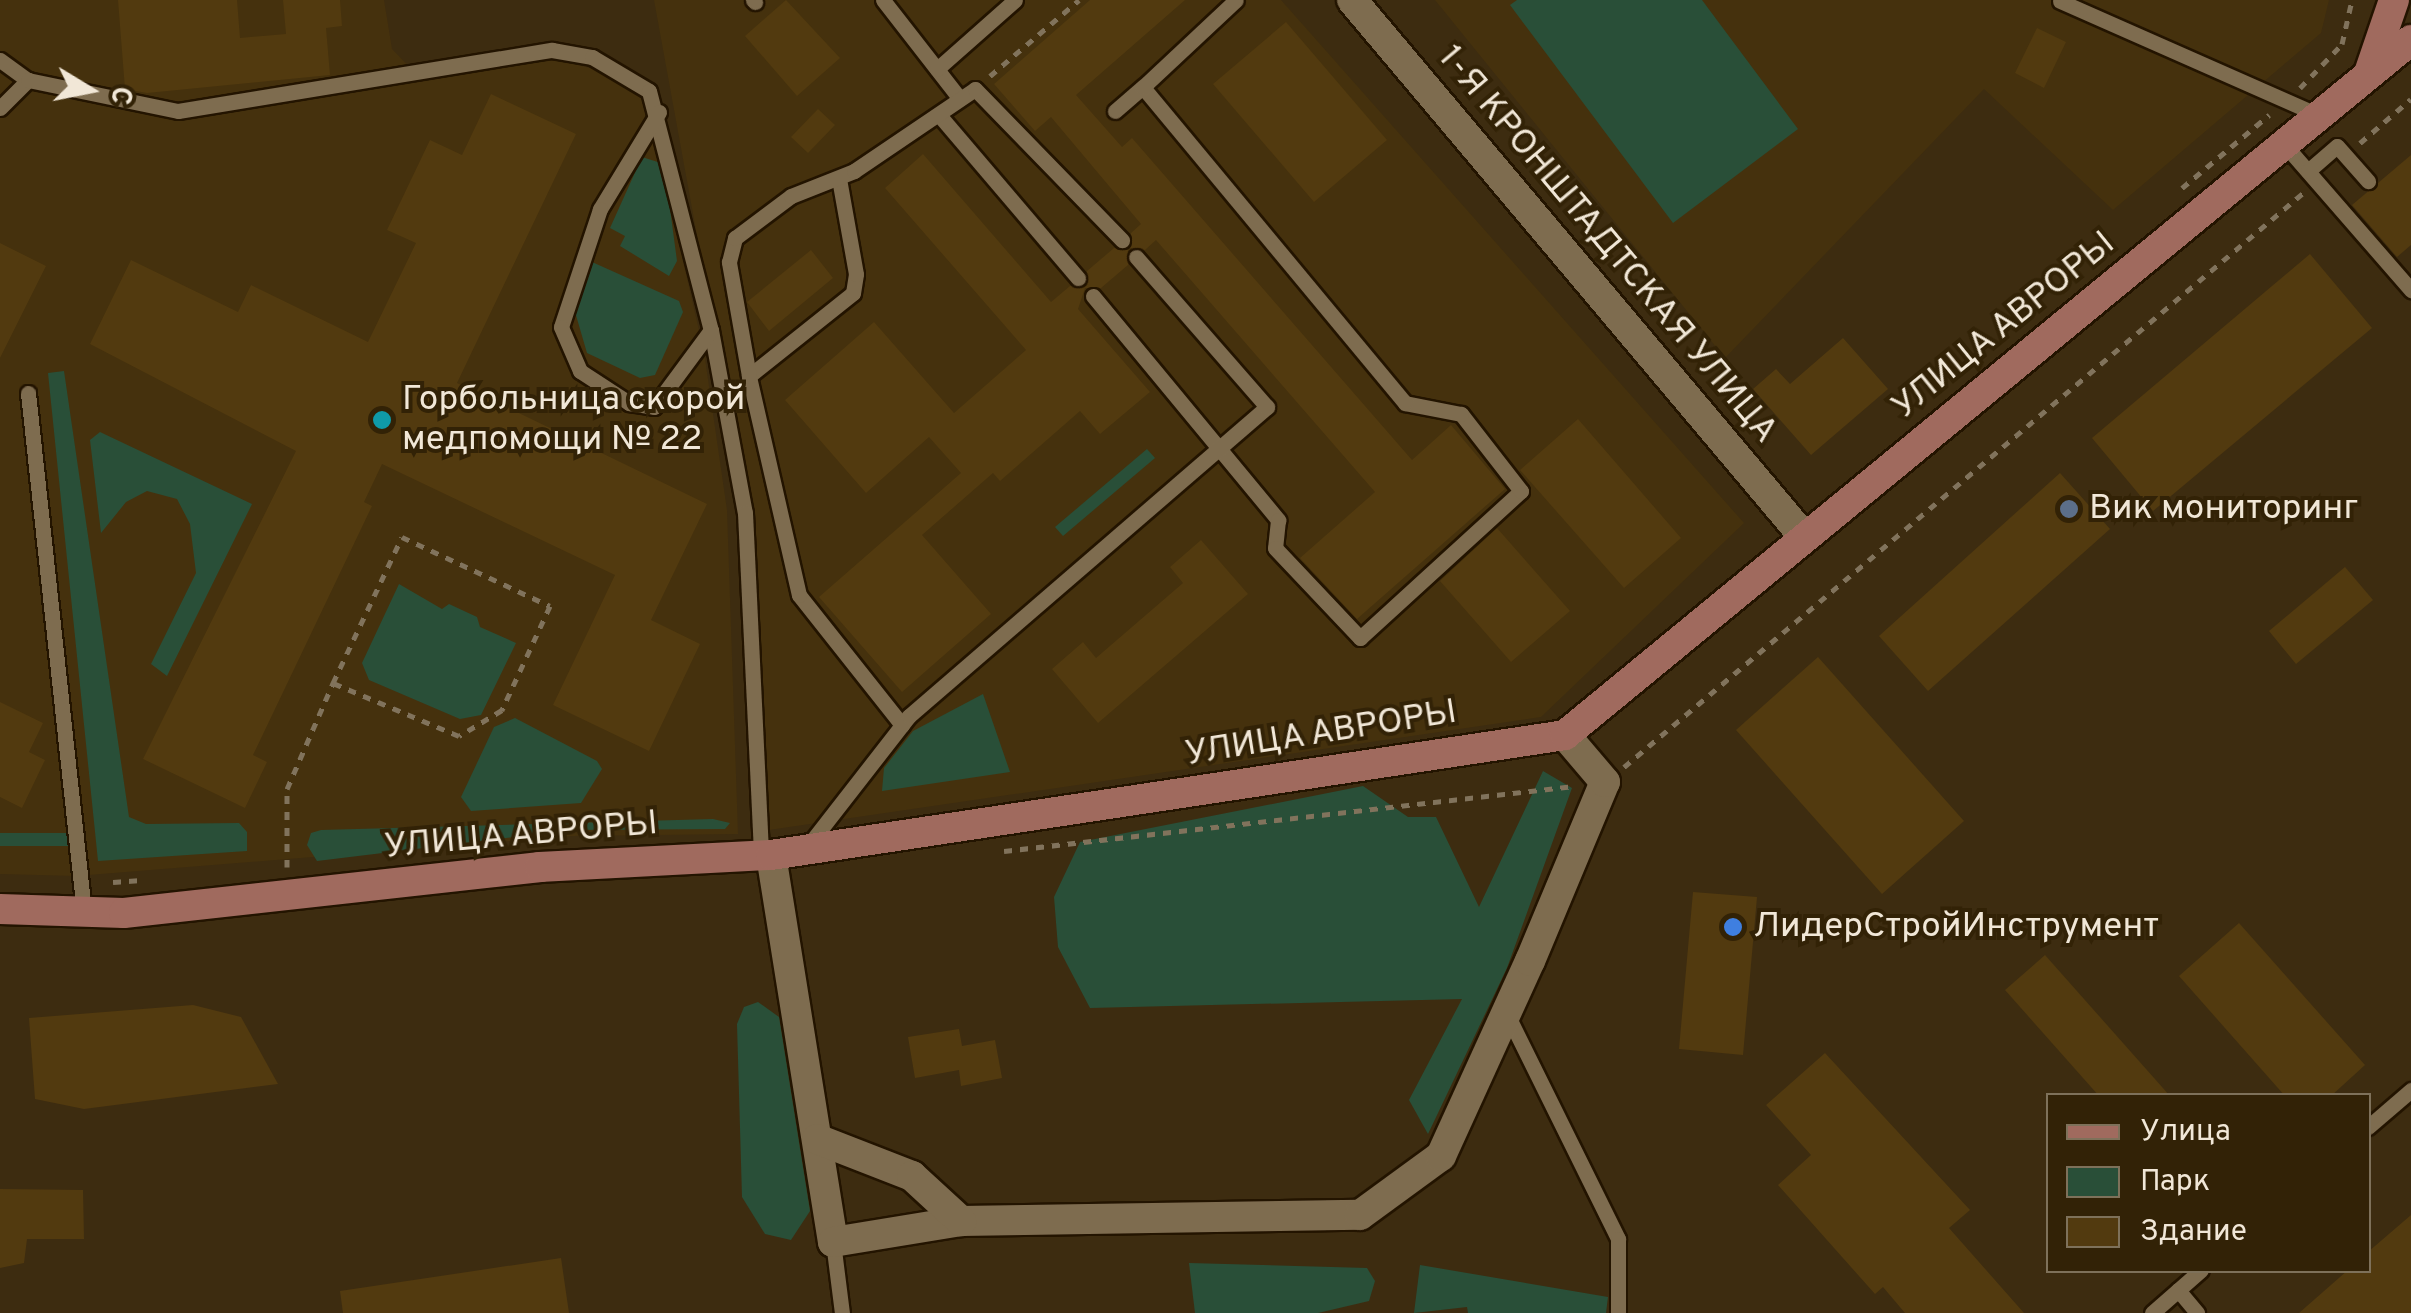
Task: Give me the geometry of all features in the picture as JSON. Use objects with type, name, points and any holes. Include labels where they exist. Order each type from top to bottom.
[{"type":"street","name":"1-Я КРОНШТАДТСКАЯ УЛИЦА","points":[[1352,0],[1805,538]]},
{"type":"street","points":[[2369,75],[2394,0]]},
{"type":"street","name":"УЛИЦА АВРОРЫ","points":[[0,909],[83,898],[766,855],[1565,735],[2411,40]]},
{"type":"street","points":[[766,855],[833,1242],[961,1221],[1360,1215],[1440,1156],[1606,782],[1565,735]]},
{"type":"street","points":[[816,1139],[912,1176],[961,1221]]},
{"type":"lane","points":[[883,0],[960,99]]},
{"type":"lane","points":[[937,69],[1014,0]]},
{"type":"lane","points":[[1114,111],[1236,0]]},
{"type":"lane","points":[[2059,0],[2320,116]]},
{"type":"lane","points":[[0,60],[28,80],[178,112],[552,50],[592,57],[626,72],[649,91],[658,112],[710,330],[746,512],[766,855]]},
{"type":"lane","points":[[0,108],[28,80]]},
{"type":"lane","points":[[1093,296],[1278,520],[1275,548],[1360,638],[1521,491],[1461,414],[1406,403],[1144,86]]},
{"type":"lane","points":[[902,725],[799,595],[749,376],[729,262],[735,238],[791,196],[838,179],[940,116],[975,89],[1122,240]]},
{"type":"lane","points":[[658,112],[600,209],[561,327],[580,371],[628,402],[654,407],[710,330]]},
{"type":"lane","points":[[940,116],[1078,278]]},
{"type":"lane","points":[[2284,144],[2411,290]]},
{"type":"lane","points":[[2312,176],[2337,146],[2368,181]]},
{"type":"lane","points":[[749,376],[853,293],[856,274],[838,179]]},
{"type":"lane","points":[[804,850],[902,725],[1267,408],[1136,257]]},
{"type":"lane","points":[[28,393],[83,898]]},
{"type":"lane","points":[[1506,1013],[1618,1239],[1618,1313]]},
{"type":"lane","points":[[2371,1124],[2411,1090]]},
{"type":"lane","points":[[833,1242],[842,1313]]},
{"type":"lane","points":[[2152,1313],[2198,1273]]},
{"type":"lane","points":[[2178,1290],[2196,1313]]},
{"type":"path","points":[[975,89],[1078,0]]},
{"type":"path","points":[[2168,200],[2288,99],[2342,44],[2352,0]]},
{"type":"path","points":[[2345,156],[2411,99]]},
{"type":"path","points":[[984,853],[1606,782],[2312,176]]},
{"type":"path","points":[[287,870],[287,788],[333,682],[402,538],[550,606],[502,710],[459,736],[333,682]]},
{"type":"path","points":[[268,872],[305,869]]},
{"type":"path","points":[[83,898],[156,880]]},
{"type":"shaded area","points":[[0,0],[384,0],[392,49],[421,79],[550,58],[618,75],[645,97],[704,352],[727,510],[738,834],[572,836],[76,876],[0,874]]},
{"type":"shaded area","points":[[654,0],[1281,0],[1744,523],[1541,717],[756,832],[744,493]]},
{"type":"shaded area","points":[[1435,0],[2329,0],[2321,33],[2113,210],[1984,89],[1725,358]]},
{"type":"green space","points":[[1517,0],[1702,0],[1798,129],[1673,223],[1510,5]]},
{"type":"green space","points":[[642,157],[664,164],[677,261],[669,276],[620,246],[625,236],[610,228]]},
{"type":"green space","points":[[592,262],[679,301],[683,312],[655,375],[640,378],[587,353],[573,305]]},
{"type":"green space","points":[[64,371],[129,817],[146,824],[239,823],[247,832],[247,851],[98,861],[48,373]]},
{"type":"green space","points":[[100,432],[252,504],[167,676],[151,664],[196,573],[190,524],[177,499],[147,491],[126,502],[101,533],[90,440]]},
{"type":"green space","points":[[1147,449],[1155,458],[1063,536],[1055,527]]},
{"type":"green space","points":[[399,584],[442,609],[449,604],[477,617],[480,627],[516,643],[481,715],[460,719],[369,680],[362,663]]},
{"type":"green space","points":[[983,694],[1010,772],[882,791],[884,768],[913,731]]},
{"type":"green space","points":[[515,718],[597,761],[602,769],[581,803],[471,811],[461,797],[494,727]]},
{"type":"green space","points":[[1543,771],[1572,788],[1507,968],[1428,1134],[1409,1100],[1462,999],[1090,1008],[1058,947],[1054,897],[1080,842],[1363,786],[1408,817],[1436,817],[1479,907]]},
{"type":"green space","points":[[713,819],[730,823],[725,829],[571,830],[317,861],[307,845],[311,833],[321,830]]},
{"type":"green space","points":[[0,833],[66,833],[71,846],[0,846]]},
{"type":"green space","points":[[758,1002],[779,1017],[810,1211],[791,1240],[765,1234],[742,1197],[737,1024],[744,1007]]},
{"type":"green space","points":[[1189,1263],[1367,1268],[1375,1281],[1369,1301],[1318,1313],[1195,1313]]},
{"type":"green space","points":[[1420,1265],[1608,1297],[1606,1313],[1468,1313],[1467,1307],[1414,1313]]},
{"type":"building","points":[[118,0],[237,0],[240,38],[286,34],[283,0],[340,0],[342,26],[326,28],[330,75],[147,93],[125,89]]},
{"type":"building","points":[[786,0],[840,58],[797,96],[745,36]]},
{"type":"building","points":[[1090,0],[1185,0],[1076,95],[1122,147],[1132,138],[1412,460],[1451,425],[1505,489],[1357,619],[1300,558],[1375,492],[1156,240],[1145,250],[1130,248],[1131,233],[1141,224],[1051,117],[1035,131],[994,84]]},
{"type":"building","points":[[1286,22],[1387,140],[1314,202],[1213,84]]},
{"type":"building","points":[[2037,28],[2066,42],[2044,88],[2015,73]]},
{"type":"building","name":"Горбольница скорой медпомощи № 22","points":[[491,94],[576,134],[457,383],[707,504],[651,620],[700,644],[649,751],[553,705],[615,575],[382,464],[364,502],[372,506],[253,755],[267,762],[245,808],[143,759],[296,451],[90,344],[131,260],[238,312],[251,285],[368,342],[416,243],[387,230],[430,140],[462,155]]},
{"type":"building","points":[[818,109],[835,125],[808,153],[791,137]]},
{"type":"building","points":[[923,154],[1051,302],[1070,286],[1086,286],[1087,271],[1114,248],[1128,249],[1128,265],[1101,288],[1085,288],[1078,309],[1150,392],[1100,434],[1080,411],[1000,481],[993,473],[922,535],[991,614],[902,692],[819,597],[961,473],[929,437],[866,493],[785,400],[874,322],[954,413],[1026,350],[885,188]]},
{"type":"building","points":[[2411,155],[2411,245],[2397,257],[2352,205]]},
{"type":"building","points":[[0,243],[46,266],[0,358]]},
{"type":"building","points":[[811,250],[833,278],[769,331],[747,302]]},
{"type":"building","points":[[2310,254],[2372,328],[2153,511],[2092,438]]},
{"type":"building","points":[[1843,338],[1888,389],[1811,455],[1753,389],[1776,369],[1790,384]]},
{"type":"building","points":[[1578,419],[1681,538],[1624,588],[1520,470]]},
{"type":"building","points":[[2060,473],[2110,529],[1928,691],[1879,636]]},
{"type":"building","points":[[1497,528],[1570,611],[1511,662],[1440,581]]},
{"type":"building","points":[[1201,540],[1248,594],[1098,723],[1052,669],[1083,642],[1096,658],[1183,583],[1170,567]]},
{"type":"building","points":[[2345,567],[2373,600],[2296,664],[2269,631]]},
{"type":"building","points":[[1818,657],[1964,821],[1882,894],[1736,730]]},
{"type":"building","points":[[0,702],[43,723],[29,752],[45,760],[22,808],[0,797]]},
{"type":"building","points":[[1693,892],[1757,897],[1743,1055],[1679,1049]]},
{"type":"building","points":[[2239,923],[2365,1065],[2334,1093],[2282,1093],[2179,976]]},
{"type":"building","points":[[2045,955],[2167,1093],[2096,1093],[2005,990]]},
{"type":"building","points":[[193,1005],[241,1017],[278,1084],[84,1109],[35,1099],[29,1018]]},
{"type":"building","points":[[959,1029],[962,1046],[995,1040],[1002,1078],[961,1086],[959,1070],[915,1078],[908,1037]]},
{"type":"building","points":[[1825,1053],[1970,1210],[1949,1228],[2024,1313],[1905,1313],[1883,1287],[1875,1294],[1778,1185],[1811,1155],[1766,1105]]},
{"type":"building","points":[[0,1189],[83,1190],[84,1239],[27,1239],[24,1263],[0,1268]]},
{"type":"building","points":[[2411,1215],[2411,1313],[2299,1313],[2345,1273],[2371,1273],[2371,1249]]},
{"type":"building","points":[[561,1258],[569,1313],[343,1313],[340,1291]]},
{"type":"place","name":"Горбольница скорой медпомощи № 22","points":[[382,420]]},
{"type":"place","name":"Вик мониторинг","points":[[2069,509]]},
{"type":"place","name":"ЛидерСтройИнструмент","points":[[1733,927]]}]
